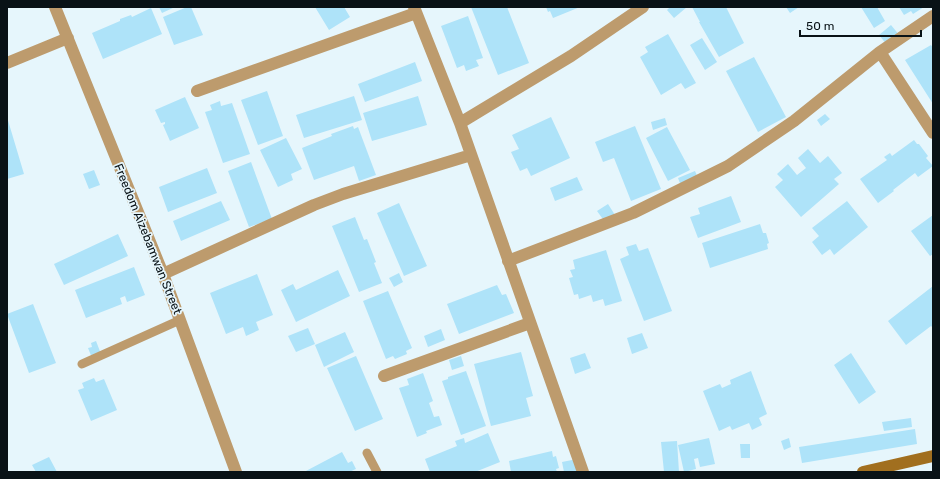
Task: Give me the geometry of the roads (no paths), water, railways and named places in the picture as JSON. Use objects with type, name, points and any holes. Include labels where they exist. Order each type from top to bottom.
[{"type":"street","name":"Freedom Aizebamwan Street","points":[[55,7],[163,274],[236,472]]},
{"type":"street","points":[[460,123],[570,56],[643,7]]},
{"type":"street","points":[[198,91],[415,10],[460,123],[583,472]]},
{"type":"street","points":[[508,261],[633,213],[728,166],[794,121],[880,52],[933,16]]},
{"type":"street","points":[[7,63],[68,38]]},
{"type":"street","points":[[880,52],[933,133]]},
{"type":"street","points":[[163,274],[314,205],[343,194],[471,155]]},
{"type":"street","points":[[384,376],[530,323]]},
{"type":"street","points":[[863,472],[933,456]]},
{"type":"lane","points":[[82,364],[180,320]]},
{"type":"lane","points":[[367,453],[376,472]]}]
